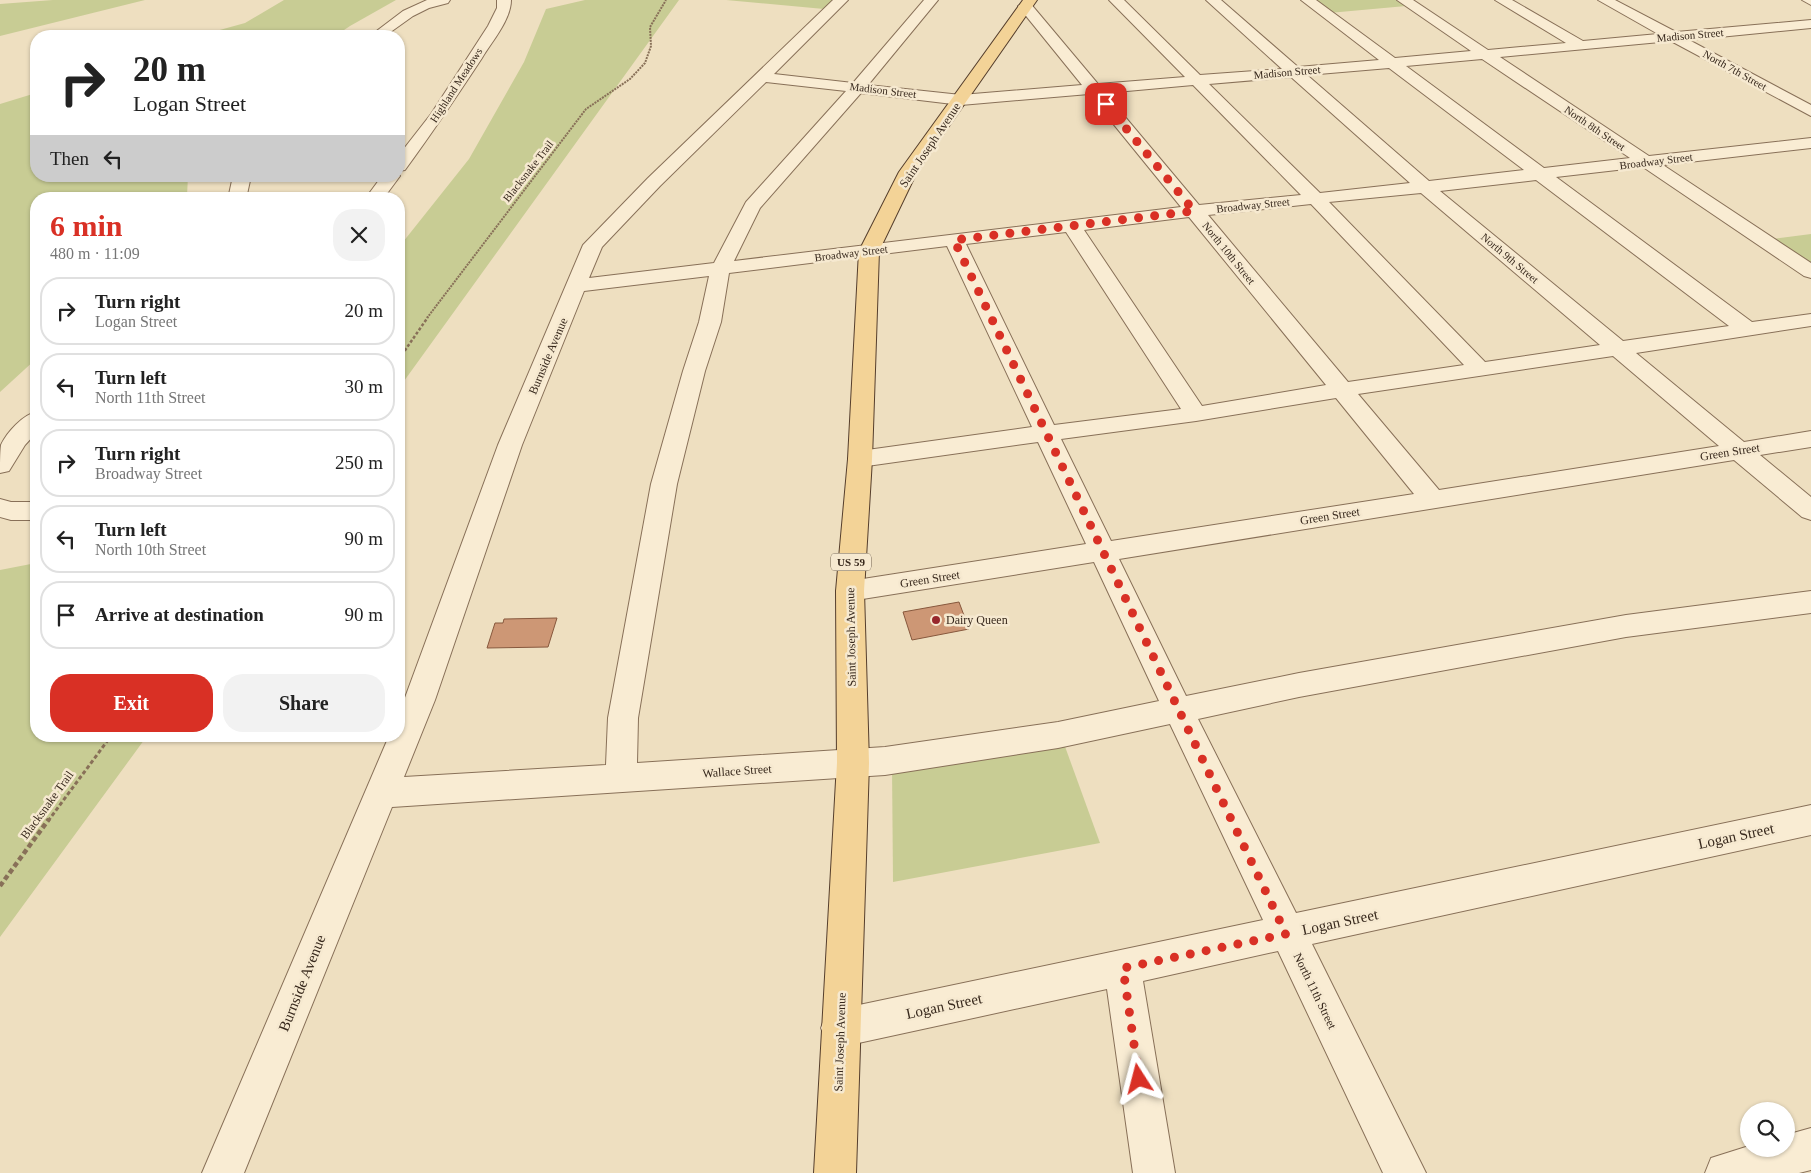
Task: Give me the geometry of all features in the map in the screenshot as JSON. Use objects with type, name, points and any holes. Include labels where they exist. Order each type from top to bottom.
[{"type":"main road","name":"Saint Joseph Avenue","points":[[835,1173],[853,763],[850,591],[860,459],[869,251],[908,172],[1031,2]]},
{"type":"street","points":[[385,30],[402,16],[419,6],[443,0]]},
{"type":"street","name":"Burnside Avenue","points":[[405,736],[420,700],[510,445],[593,245],[654,182],[841,0]]},
{"type":"street","points":[[381,793],[621,778],[622,718],[664,484],[694,371],[710,322],[720,270],[752,206],[858,87],[931,0]]},
{"type":"street","points":[[1116,0],[1315,198],[1481,370]]},
{"type":"street","name":"North 9th Street","points":[[1213,0],[1425,187],[1811,511]]},
{"type":"street","points":[[1308,0],[1747,329]]},
{"type":"street","name":"North 8th Street","points":[[1404,0],[1811,272]]},
{"type":"street","points":[[1502,0],[1580,45]]},
{"type":"street","name":"North 7th Street","points":[[1605,0],[1811,111]]},
{"type":"street","name":"Highland Meadows","points":[[405,158],[437,116],[495,26],[507,1]]},
{"type":"street","name":"North 10th Street","points":[[1031,2],[1094,89],[1433,500]]},
{"type":"street","name":"Madison Street","points":[[763,77],[961,100],[1296,72],[1811,24]]},
{"type":"street","name":"Broadway Street","points":[[577,286],[1194,211],[1425,187],[1811,142]]},
{"type":"street","points":[[1072,226],[1196,414]]},
{"type":"street","name":"North 11th Street","points":[[954,240],[1286,934],[1404,1173]]},
{"type":"street","points":[[860,459],[1196,414],[1341,390],[1811,320]]},
{"type":"street","points":[[0,465],[16,440],[30,425]]},
{"type":"street","name":"Green Street","points":[[850,591],[1811,439]]},
{"type":"street","points":[[0,508],[11,512],[30,511]]},
{"type":"street","name":"Wallace Street","points":[[621,778],[885,761],[1058,735],[1299,685],[1626,626],[1811,602]]},
{"type":"street","name":"Burnside Avenue","points":[[224,1173],[402,742]]},
{"type":"street","name":"Logan Street","points":[[840,1028],[1286,934],[1811,820]]},
{"type":"street","points":[[1123,968],[1154,1173]]},
{"type":"street","points":[[1726,1173],[1811,1149]]},
{"type":"path","name":"Blacksnake Trail","points":[[405,350],[428,316],[586,109],[630,79],[645,64],[651,46],[650,27],[666,0]]},
{"type":"path","name":"Blacksnake Trail","points":[[0,886],[107,742]]},
{"type":"green space","points":[[53,0],[145,0],[0,36],[0,4]]},
{"type":"green space","points":[[284,0],[396,0],[344,30],[220,30],[245,23]]},
{"type":"green space","points":[[585,0],[679,0],[405,380],[405,239],[469,159],[524,62],[546,9]]},
{"type":"green space","points":[[726,0],[835,0],[824,9]]},
{"type":"green space","points":[[1311,0],[1397,0],[1406,6],[1329,13]]},
{"type":"green space","points":[[30,95],[30,182],[188,182],[187,192],[30,192],[30,364],[0,392],[0,104]]},
{"type":"green space","points":[[1811,234],[1811,277],[1773,239]]},
{"type":"green space","points":[[30,564],[30,742],[143,742],[0,937],[0,570]]},
{"type":"green space","points":[[1063,741],[1100,843],[893,882],[892,766]]},
{"type":"building","name":"Dairy Queen","points":[[959,602],[969,629],[912,640],[903,612]]},
{"type":"building","points":[[557,618],[548,647],[487,648],[495,623],[503,623],[504,619]]},
{"type":"place","name":"Dairy Queen","points":[[936,620]]},
{"type":"route","points":[[1106,104],[1194,211],[954,240],[1286,934],[1123,968],[1139,1079]]}]
